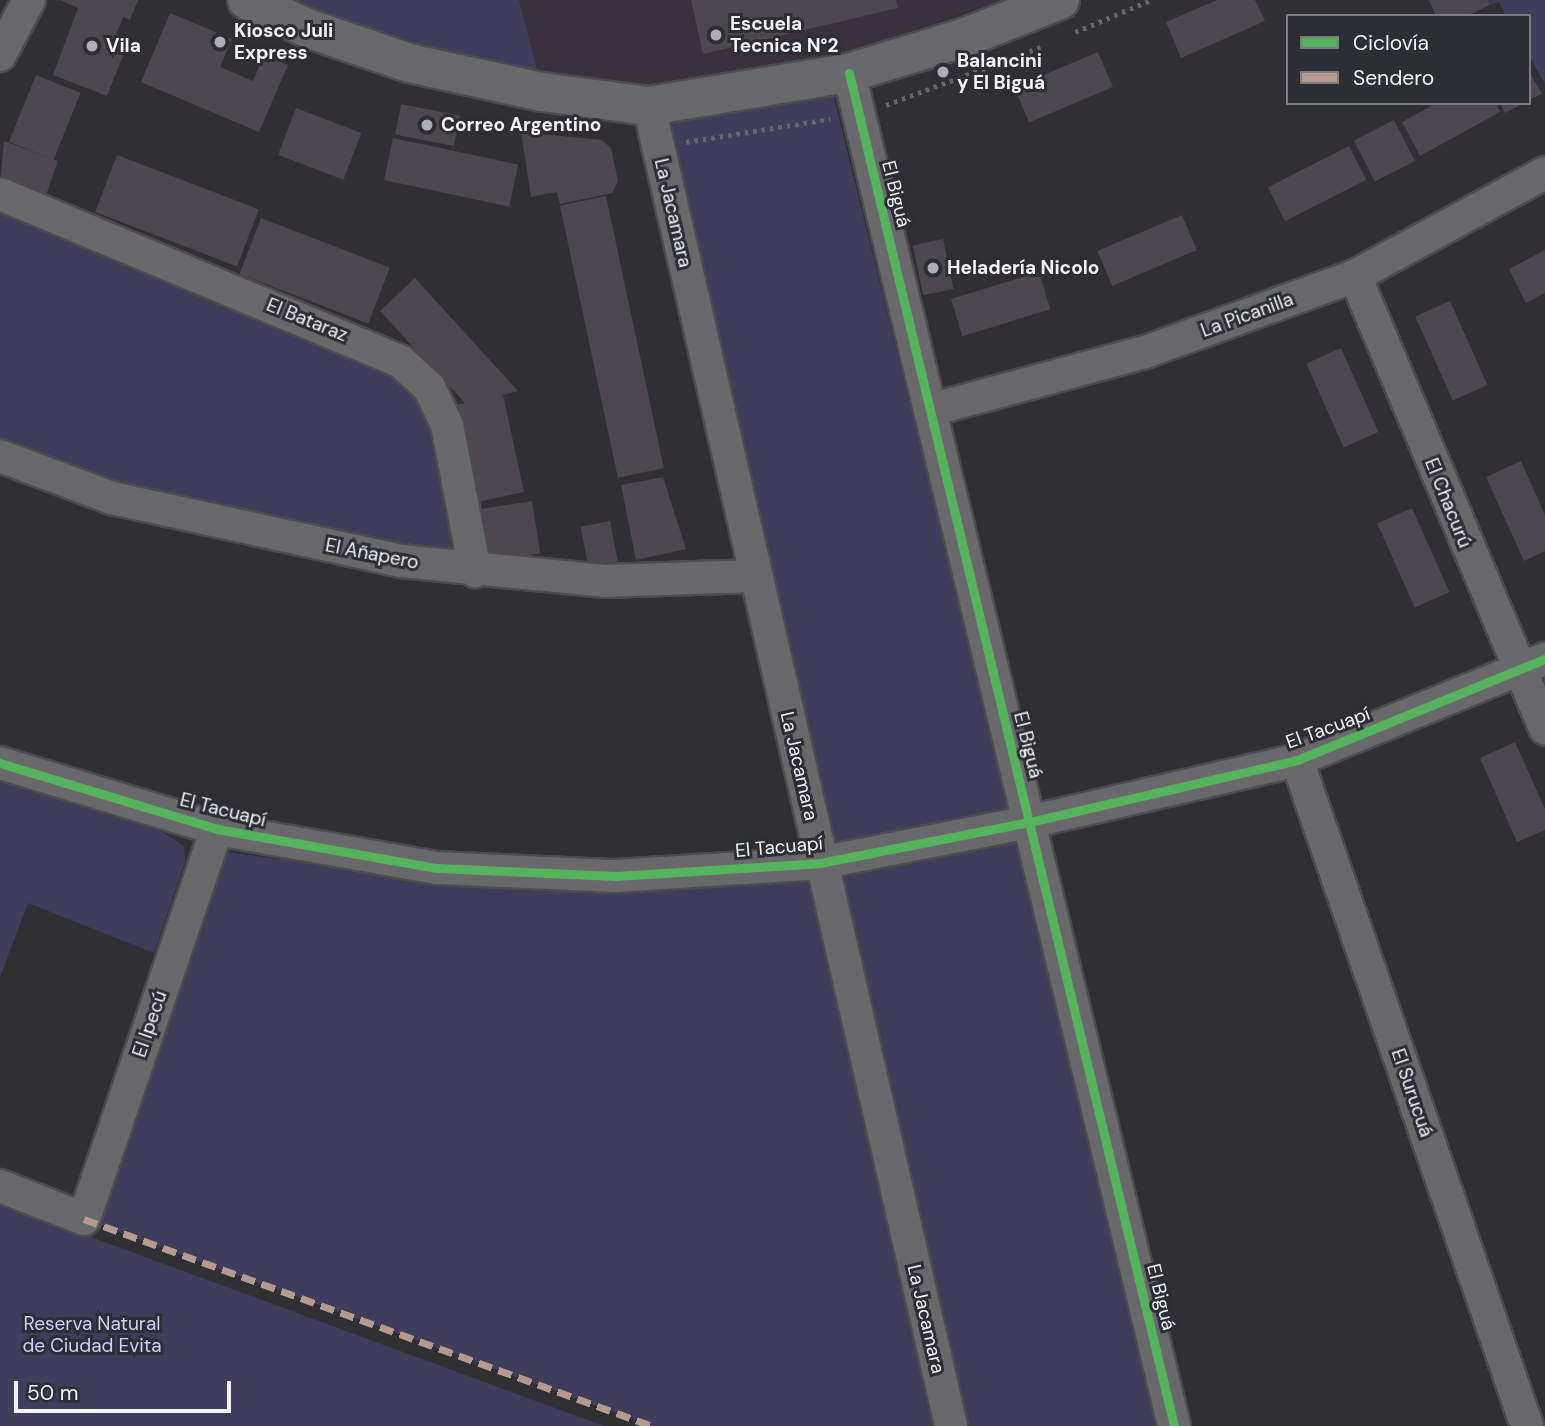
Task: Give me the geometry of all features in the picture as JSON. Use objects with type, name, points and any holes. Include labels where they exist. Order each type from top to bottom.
[{"type":"street","points":[[0,55],[29,0]]},
{"type":"street","points":[[247,0],[307,28],[409,63],[542,92],[649,106],[849,73],[966,37],[1060,0]]},
{"type":"street","name":"El Biguá","points":[[849,73],[1174,1426]]},
{"type":"street","name":"La Jacamara","points":[[649,106],[820,863],[951,1426]]},
{"type":"street","name":"La Picanilla","points":[[930,410],[1145,352],[1355,276],[1545,173]]},
{"type":"street","name":"El Bataraz","points":[[0,194],[401,362],[429,387],[447,425],[475,571]]},
{"type":"street","name":"El Chacurú","points":[[1355,276],[1532,667],[1545,729]]},
{"type":"street","name":"El Añapero","points":[[0,456],[112,498],[401,561],[475,571],[604,581],[756,576]]},
{"type":"street","name":"El Tacuapí","points":[[0,763],[216,830],[437,868],[616,876],[820,863],[1029,822],[1297,760],[1532,667]]},
{"type":"street","name":"El Surucuá","points":[[1297,760],[1527,1426]]},
{"type":"street","name":"El Ipecú","points":[[0,1186],[85,1219],[216,830]]},
{"type":"path","points":[[658,146],[859,114]]},
{"type":"shaded area","name":"Escuela Tecnica N°2","points":[[519,0],[1002,0],[845,53],[647,85],[538,72]]},
{"type":"green space","points":[[285,0],[519,0],[538,72],[416,49]]},
{"type":"green space","points":[[1488,0],[1545,0],[1545,84],[1531,60],[1531,14],[1505,14],[1499,2],[1490,5]]},
{"type":"green space","points":[[833,94],[1009,805],[1004,811],[836,842],[667,123]]},
{"type":"green space","points":[[0,205],[391,372],[417,395],[435,429],[452,551],[402,547],[119,485],[0,443]]},
{"type":"green space","points":[[0,782],[163,832],[184,846],[185,862],[154,953],[28,903],[0,977]]},
{"type":"green space","points":[[1014,841],[1019,844],[1160,1426],[964,1426],[841,878]]},
{"type":"green space","points":[[226,852],[441,880],[805,879],[813,888],[935,1426],[652,1426],[91,1222],[219,855]]},
{"type":"green space","name":"Reserva Natural de Ciudad Evita","points":[[0,1202],[80,1233],[604,1426],[0,1426]]},
{"type":"building","name":"Vila","points":[[60,0],[138,0],[130,20],[123,17],[113,43],[126,48],[107,96],[53,75],[78,8]]},
{"type":"building","points":[[691,0],[896,0],[898,8],[703,54]]},
{"type":"building","points":[[1217,0],[1255,0],[1265,21],[1181,58],[1166,22]]},
{"type":"building","points":[[1429,0],[1488,0],[1490,5],[1471,14],[1435,14]]},
{"type":"building","points":[[170,13],[232,39],[220,67],[253,81],[264,55],[288,65],[259,132],[141,82]]},
{"type":"building","points":[[1098,52],[1113,87],[1029,123],[1014,88]]},
{"type":"building","points":[[36,75],[81,93],[54,160],[9,142]]},
{"type":"building","points":[[1531,75],[1542,94],[1531,99]]},
{"type":"building","name":"Correo Argentino","points":[[401,104],[460,115],[454,146],[395,134]]},
{"type":"building","points":[[1432,105],[1497,105],[1500,112],[1420,156],[1402,122]]},
{"type":"building","points":[[1501,105],[1520,105],[1505,113]]},
{"type":"building","points":[[296,108],[361,133],[343,180],[278,155]]},
{"type":"building","points":[[1394,120],[1415,161],[1375,181],[1354,140]]},
{"type":"building","points":[[521,132],[602,140],[611,148],[618,181],[612,193],[560,204],[557,192],[531,197]]},
{"type":"building","points":[[393,138],[518,165],[509,207],[384,180]]},
{"type":"building","points":[[4,141],[58,161],[44,201],[0,185]]},
{"type":"building","points":[[1349,146],[1366,180],[1285,221],[1268,187]]},
{"type":"building","points":[[117,155],[259,209],[237,266],[95,212]]},
{"type":"building","points":[[606,196],[664,468],[618,478],[560,206]]},
{"type":"building","points":[[1182,215],[1197,250],[1112,286],[1097,251]]},
{"type":"building","points":[[261,218],[390,267],[368,323],[239,274]]},
{"type":"building","name":"Heladería Nicolo","points":[[943,239],[954,289],[923,295],[913,245]]},
{"type":"building","points":[[1545,250],[1545,293],[1526,303],[1509,269]]},
{"type":"building","points":[[1039,272],[1050,309],[962,336],[951,299]]},
{"type":"building","points":[[415,278],[518,391],[503,395],[524,492],[473,503],[451,406],[465,403],[380,311]]},
{"type":"building","points":[[1450,301],[1487,385],[1453,401],[1415,316]]},
{"type":"building","points":[[1341,348],[1378,432],[1344,448],[1306,363]]},
{"type":"building","points":[[1521,461],[1545,515],[1545,551],[1524,561],[1486,477]]},
{"type":"building","points":[[663,477],[686,549],[636,560],[621,485]]},
{"type":"building","points":[[532,501],[540,553],[486,562],[478,510]]},
{"type":"building","points":[[1412,508],[1449,592],[1415,608],[1377,523]]},
{"type":"building","points":[[610,521],[618,561],[588,567],[581,527]]},
{"type":"building","points":[[1515,742],[1545,809],[1545,830],[1517,842],[1480,758]]},
{"type":"marked path","points":[[84,1219],[652,1426]]},
{"type":"cycle path","points":[[849,73],[1174,1426]]},
{"type":"cycle path","points":[[0,763],[217,829],[437,868],[616,876],[820,863],[1029,822],[1297,760],[1545,659]]},
{"type":"place","name":"Escuela Tecnica N°2","points":[[716,35]]},
{"type":"place","name":"Kiosco Juli Express","points":[[220,42]]},
{"type":"place","name":"Vila","points":[[92,46]]},
{"type":"place","name":"Balancini y El Biguá","points":[[943,72]]},
{"type":"place","name":"Correo Argentino","points":[[427,125]]},
{"type":"place","name":"Heladería Nicolo","points":[[933,268]]}]
